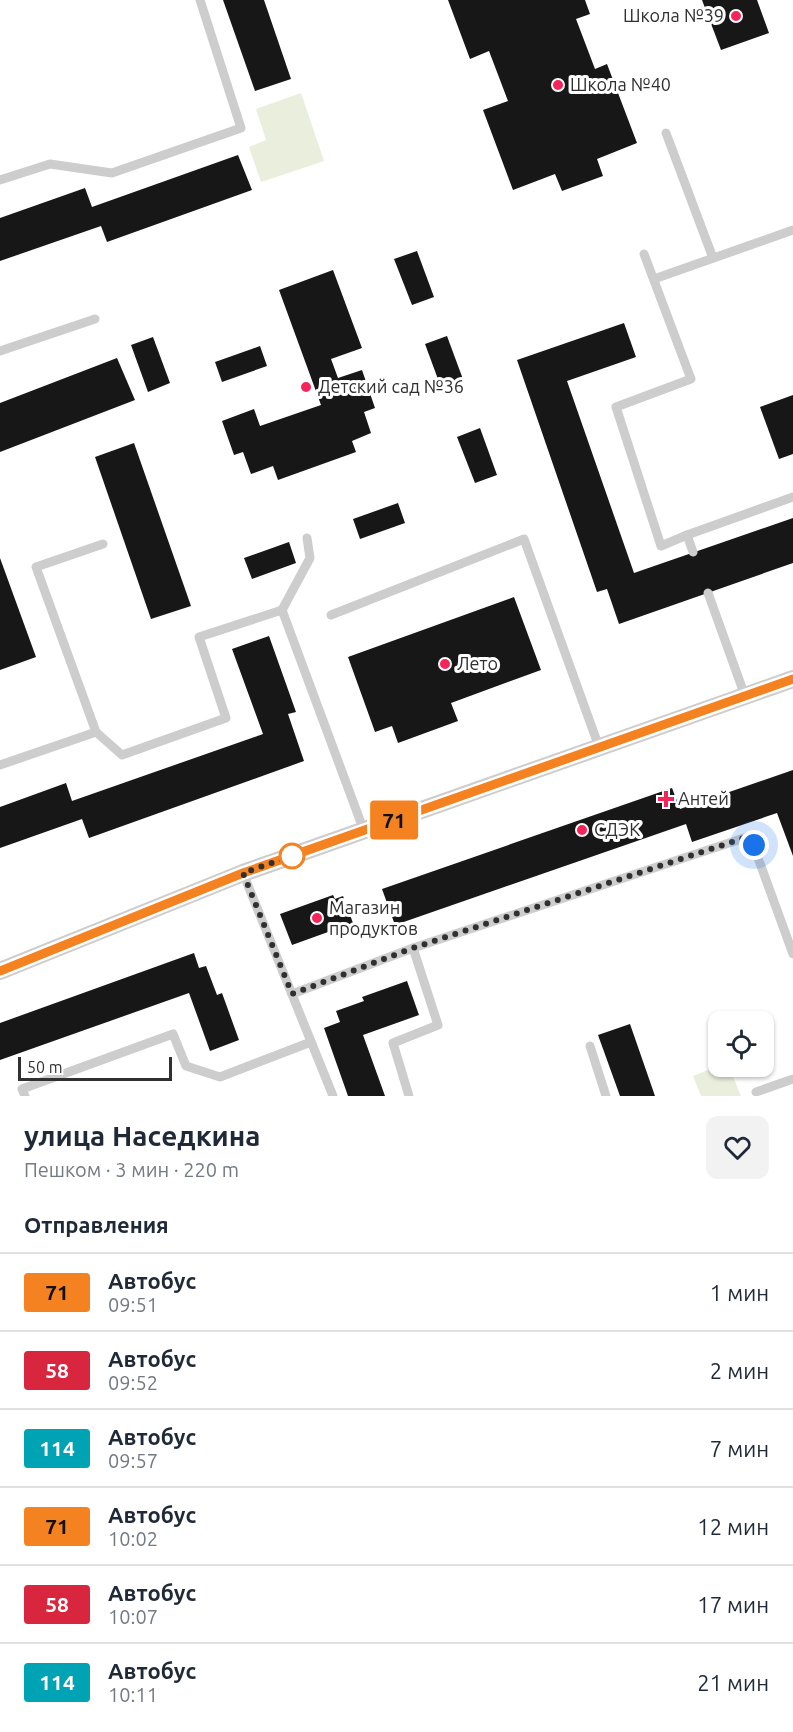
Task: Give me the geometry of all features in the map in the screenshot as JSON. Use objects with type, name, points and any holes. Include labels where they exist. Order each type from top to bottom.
[{"type":"street","points":[[0,971],[243,873],[793,679]]},
{"type":"lane","points":[[0,180],[50,164],[112,173],[241,128],[200,0]]},
{"type":"lane","points":[[666,133],[713,258]]},
{"type":"lane","points":[[654,279],[793,230]]},
{"type":"lane","points":[[644,254],[691,380],[616,407],[660,546],[793,497]]},
{"type":"lane","points":[[0,351],[95,319]]},
{"type":"lane","points":[[687,535],[693,552]]},
{"type":"lane","points":[[103,543],[36,567],[96,732],[122,755],[226,718],[199,637],[282,610],[310,558],[307,538]]},
{"type":"lane","points":[[331,615],[524,539],[599,747]]},
{"type":"lane","points":[[708,593],[745,696]]},
{"type":"lane","points":[[282,610],[364,831]]},
{"type":"lane","points":[[0,765],[96,732]]},
{"type":"lane","points":[[292,994],[413,948],[750,836],[793,954]]},
{"type":"lane","points":[[243,873],[333,1096]]},
{"type":"lane","points":[[410,1096],[393,1043],[438,1025],[413,948]]},
{"type":"lane","points":[[25,1096],[22,1089],[173,1034],[186,1066],[220,1077],[311,1042]]},
{"type":"lane","points":[[590,1046],[606,1096]]},
{"type":"lane","points":[[756,1092],[793,1079]]},
{"type":"green space","points":[[301,93],[324,161],[261,182],[249,147],[266,140],[256,109]]},
{"type":"green space","points":[[708,1070],[708,1077],[733,1077],[741,1096],[701,1096],[693,1076]]},
{"type":"building","points":[[223,0],[264,0],[291,79],[255,91]]},
{"type":"building","name":"Школа №40","points":[[448,0],[585,0],[590,14],[576,19],[595,69],[607,64],[637,143],[597,159],[603,176],[562,191],[555,174],[513,190],[483,110],[508,101],[489,51],[470,59]]},
{"type":"building","name":"Школа №39","points":[[702,0],[757,0],[769,33],[721,50]]},
{"type":"building","points":[[238,155],[252,190],[107,242],[101,226],[0,261],[0,218],[85,188],[92,207]]},
{"type":"building","points":[[417,251],[434,297],[412,305],[394,259]]},
{"type":"building","points":[[333,270],[362,348],[331,359],[338,378],[362,370],[375,408],[364,412],[371,433],[352,441],[356,452],[278,480],[273,466],[251,474],[243,452],[234,455],[222,421],[254,409],[260,426],[321,405],[279,290]]},
{"type":"building","points":[[624,323],[636,357],[567,381],[634,573],[793,518],[793,563],[619,624],[607,589],[597,592],[517,360]]},
{"type":"building","points":[[447,336],[464,382],[442,390],[425,344]]},
{"type":"building","points":[[153,337],[170,383],[148,392],[131,345]]},
{"type":"building","points":[[260,346],[267,366],[222,382],[215,362]]},
{"type":"building","points":[[117,358],[135,400],[0,452],[0,403]]},
{"type":"building","points":[[793,395],[793,454],[779,459],[760,407]]},
{"type":"building","points":[[480,428],[497,475],[475,483],[457,437]]},
{"type":"building","points":[[134,443],[191,606],[151,619],[95,457]]},
{"type":"building","points":[[398,503],[405,523],[360,539],[353,519]]},
{"type":"building","points":[[289,542],[296,563],[252,579],[244,558]]},
{"type":"building","points":[[0,558],[36,657],[0,670]]},
{"type":"building","name":"Лето","points":[[514,597],[541,670],[451,703],[458,721],[398,743],[392,726],[375,732],[348,657]]},
{"type":"building","points":[[269,636],[296,712],[288,714],[304,761],[89,838],[82,819],[0,848],[0,807],[66,783],[72,801],[263,734],[232,649]]},
{"type":"building","points":[[793,770],[793,856],[777,813],[692,842],[686,824],[395,925],[382,889],[672,788],[680,809]]},
{"type":"building","name":"Магазин продуктов","points":[[333,895],[335,899],[343,896],[353,923],[292,945],[280,914]]},
{"type":"building","points":[[194,953],[199,968],[206,966],[217,995],[222,993],[239,1040],[210,1051],[189,993],[0,1060],[0,1023]]},
{"type":"building","points":[[407,981],[419,1015],[363,1035],[385,1096],[348,1096],[324,1028],[340,1022],[336,1011],[364,1001],[362,997]]},
{"type":"building","points":[[630,1024],[655,1096],[620,1096],[598,1035]]},
{"type":"bus line","name":"71","points":[[0,971],[243,873],[793,679]]},
{"type":"place","name":"Школа №39","points":[[736,16]]},
{"type":"place","name":"Школа №40","points":[[558,85]]},
{"type":"place","name":"Детский сад №36","points":[[306,387]]},
{"type":"place","name":"Лето","points":[[445,664]]},
{"type":"place","name":"Антей","points":[[666,799]]},
{"type":"place","name":"СДЭК","points":[[582,830]]},
{"type":"place","name":"Магазин продуктов","points":[[317,918]]},
{"type":"route","points":[[292,856],[243,873],[292,994],[413,948],[750,836],[754,845]]}]
